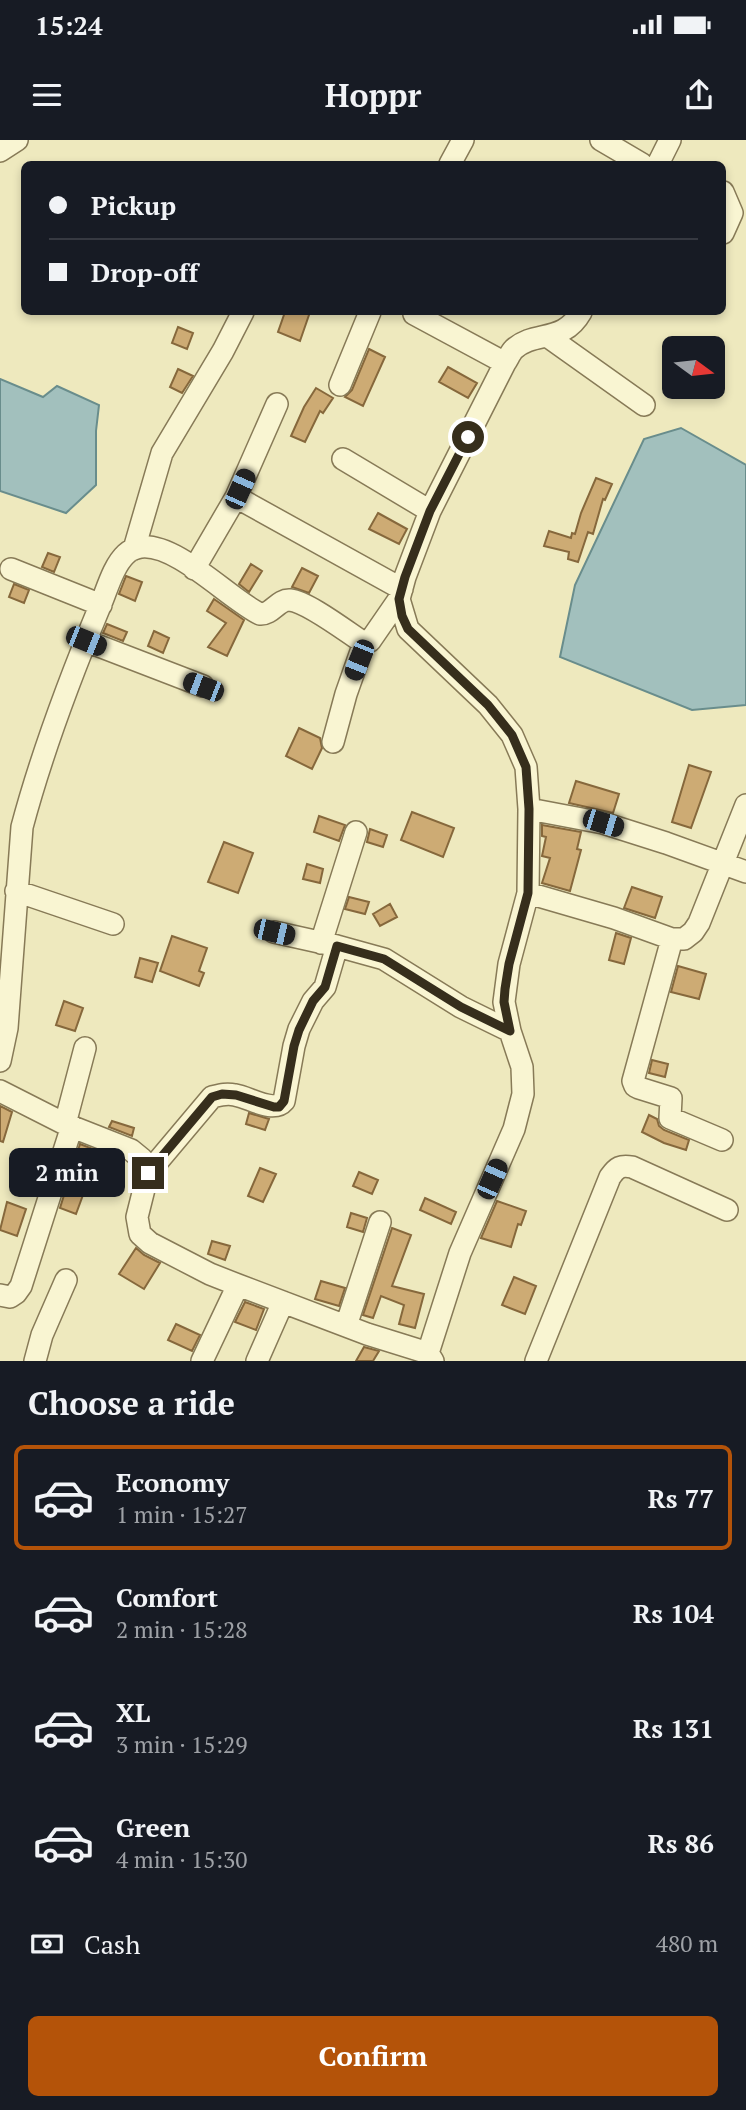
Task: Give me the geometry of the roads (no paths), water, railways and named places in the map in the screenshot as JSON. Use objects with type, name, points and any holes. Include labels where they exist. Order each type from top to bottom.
[{"type":"street","points":[[0,151],[18,140]]},
{"type":"street","points":[[452,161],[463,140]]},
{"type":"street","points":[[601,140],[637,161]]},
{"type":"street","points":[[726,196],[739,215],[726,230]]},
{"type":"street","points":[[134,549],[162,453],[241,315]]},
{"type":"street","points":[[340,385],[369,315]]},
{"type":"street","points":[[416,315],[505,363]]},
{"type":"street","points":[[364,643],[370,641],[401,594],[430,511],[513,350],[523,343],[568,328],[579,315]]},
{"type":"street","points":[[547,336],[644,405]]},
{"type":"street","points":[[194,569],[236,497],[277,404]]},
{"type":"street","points":[[343,459],[430,511]]},
{"type":"street","points":[[236,497],[401,594]]},
{"type":"street","points":[[0,1061],[7,1028],[22,827],[29,799],[86,641],[115,572],[127,552],[151,548],[162,551],[194,569],[260,614],[265,614],[282,602],[290,600],[309,608],[364,643]]},
{"type":"street","points":[[11,569],[101,605]]},
{"type":"street","points":[[356,832],[329,944],[325,987],[313,1001],[299,1030],[284,1101],[274,1107],[236,1095],[222,1094],[212,1097],[148,1173],[137,1217],[143,1239],[210,1274],[430,1357],[460,1254],[514,1129],[523,1094],[522,1067],[504,1002],[509,964],[528,893],[529,809],[526,767],[512,735],[488,705],[408,629],[402,616],[401,594]]},
{"type":"street","points":[[86,641],[203,687]]},
{"type":"street","points":[[333,742],[364,643]]},
{"type":"street","points":[[528,893],[614,918],[672,939],[684,939],[693,932],[746,805]]},
{"type":"street","points":[[529,809],[603,823],[746,872]]},
{"type":"street","points":[[16,891],[113,924]]},
{"type":"street","points":[[274,932],[384,959],[461,1007],[510,1031]]},
{"type":"street","points":[[672,939],[634,1081],[635,1086],[671,1098],[670,1118],[722,1140]]},
{"type":"street","points":[[0,1295],[10,1297],[21,1286],[69,1125],[85,1048]]},
{"type":"street","points":[[0,1091],[69,1125],[131,1150],[142,1159],[148,1173]]},
{"type":"street","points":[[536,1361],[616,1168],[622,1165],[632,1167],[727,1210]]},
{"type":"street","points":[[346,1326],[380,1222]]},
{"type":"street","points":[[35,1361],[42,1335],[66,1280]]},
{"type":"street","points":[[202,1361],[238,1285]]},
{"type":"street","points":[[257,1361],[283,1302]]},
{"type":"water","points":[[0,379],[43,397],[57,386],[99,405],[96,485],[66,513],[0,491]]},
{"type":"water","points":[[681,428],[746,465],[746,705],[692,710],[560,657],[575,585],[644,439]]}]
